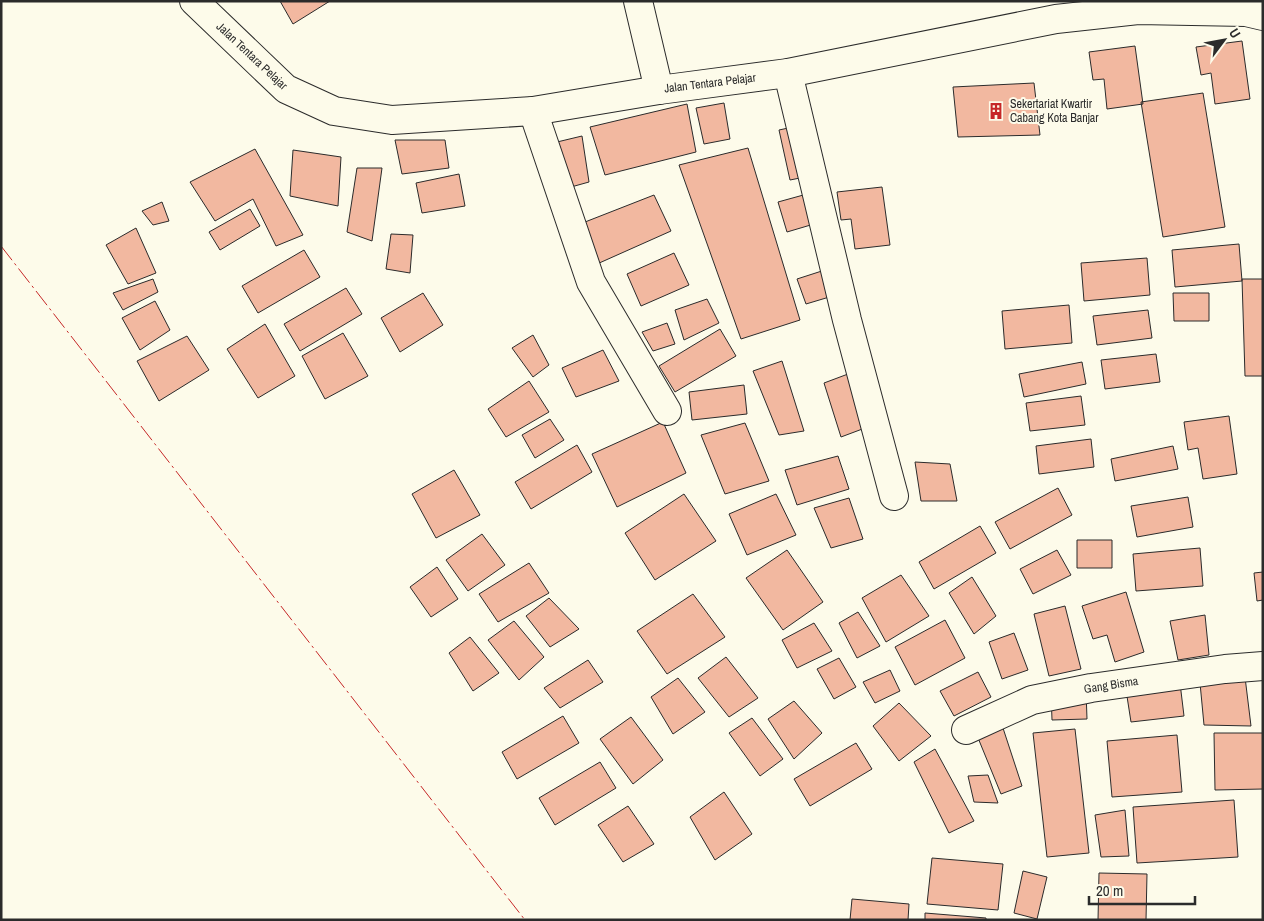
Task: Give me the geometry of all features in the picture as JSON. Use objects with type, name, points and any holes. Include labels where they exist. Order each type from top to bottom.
[{"type":"street","name":"Jalan Tentara Pelajar","points":[[194,1],[286,89],[334,111],[392,120],[532,111],[659,90],[788,73],[1056,19],[1138,10],[1246,12],[1263,16]]},
{"type":"street","points":[[638,1],[659,90]]},
{"type":"street","points":[[788,73],[847,320],[894,496]]},
{"type":"street","points":[[532,111],[591,282],[667,411]]},
{"type":"street","name":"Gang Bisma","points":[[966,730],[1032,700],[1091,688],[1225,669],[1263,666]]},
{"type":"building","points":[[280,1],[330,1],[293,24]]},
{"type":"building","points":[[1242,41],[1250,99],[1215,104],[1211,73],[1201,75],[1196,47]]},
{"type":"building","points":[[1135,46],[1143,104],[1107,109],[1104,79],[1093,80],[1089,52]]},
{"type":"building","name":"Sekertariat Kwartir Cabang Kota Banjar","points":[[1034,83],[1040,135],[958,137],[953,87]]},
{"type":"building","points":[[1203,93],[1225,227],[1163,237],[1141,102]]},
{"type":"building","points":[[724,103],[730,139],[704,144],[696,108]]},
{"type":"building","points":[[687,104],[696,152],[605,175],[590,127]]},
{"type":"building","points":[[793,127],[805,177],[790,180],[779,130]]},
{"type":"building","points":[[582,136],[589,182],[571,187],[557,142]]},
{"type":"building","points":[[395,140],[445,140],[449,168],[402,174]]},
{"type":"building","points":[[748,148],[800,320],[741,339],[679,165]]},
{"type":"building","points":[[255,149],[303,235],[276,246],[253,199],[215,221],[190,182]]},
{"type":"building","points":[[293,150],[341,157],[338,206],[290,196]]},
{"type":"building","points":[[357,168],[382,168],[372,241],[347,232]]},
{"type":"building","points":[[459,174],[465,206],[422,213],[416,183]]},
{"type":"building","points":[[882,187],[890,245],[855,249],[851,219],[841,220],[837,192]]},
{"type":"building","points":[[807,194],[814,224],[787,232],[778,202]]},
{"type":"building","points":[[654,195],[671,231],[597,264],[585,222]]},
{"type":"building","points":[[162,202],[169,221],[153,225],[142,211]]},
{"type":"building","points":[[250,209],[260,226],[220,250],[209,232]]},
{"type":"building","points":[[136,228],[156,273],[128,284],[106,245]]},
{"type":"building","points":[[391,234],[413,235],[410,273],[386,269]]},
{"type":"building","points":[[1239,244],[1242,281],[1175,287],[1172,250]]},
{"type":"building","points":[[304,250],[320,277],[258,313],[242,286]]},
{"type":"building","points":[[674,253],[689,285],[641,306],[627,274]]},
{"type":"building","points":[[1147,258],[1150,295],[1084,301],[1081,263]]},
{"type":"building","points":[[828,269],[836,295],[806,304],[797,279]]},
{"type":"building","points":[[153,279],[158,292],[123,310],[113,293]]},
{"type":"building","points":[[1242,279],[1263,279],[1263,376],[1245,376]]},
{"type":"building","points":[[346,288],[362,314],[300,351],[284,324]]},
{"type":"building","points":[[423,293],[443,325],[400,352],[381,318]]},
{"type":"building","points":[[1173,293],[1209,293],[1209,321],[1174,321]]},
{"type":"building","points":[[707,299],[719,323],[684,340],[675,310]]},
{"type":"building","points":[[155,301],[170,330],[140,350],[122,318]]},
{"type":"building","points":[[1069,305],[1072,343],[1005,349],[1002,311]]},
{"type":"building","points":[[1148,310],[1152,338],[1097,345],[1093,316]]},
{"type":"building","points":[[667,323],[675,344],[653,351],[642,332]]},
{"type":"building","points":[[265,324],[295,376],[258,398],[227,349]]},
{"type":"building","points":[[720,329],[736,356],[675,392],[659,366]]},
{"type":"building","points":[[343,333],[368,376],[325,399],[302,356]]},
{"type":"building","points":[[533,335],[549,365],[533,377],[512,348]]},
{"type":"building","points":[[187,336],[209,370],[159,401],[137,361]]},
{"type":"building","points":[[603,350],[619,381],[576,397],[562,368]]},
{"type":"building","points":[[1156,354],[1160,382],[1105,389],[1101,360]]},
{"type":"building","points":[[782,361],[804,431],[779,435],[753,371]]},
{"type":"building","points":[[1082,362],[1086,384],[1024,397],[1019,374]]},
{"type":"building","points":[[848,374],[865,428],[841,437],[824,383]]},
{"type":"building","points":[[529,381],[549,412],[506,437],[488,409]]},
{"type":"building","points":[[744,385],[747,414],[692,420],[689,392]]},
{"type":"building","points":[[1081,396],[1085,425],[1030,431],[1026,403]]},
{"type":"building","points":[[1229,416],[1237,474],[1203,479],[1198,448],[1188,450],[1184,422]]},
{"type":"building","points":[[550,419],[564,440],[535,458],[522,435]]},
{"type":"building","points":[[663,422],[686,473],[617,507],[592,454]]},
{"type":"building","points":[[745,423],[769,481],[725,494],[701,435]]},
{"type":"building","points":[[1091,439],[1094,467],[1039,474],[1036,446]]},
{"type":"building","points":[[577,445],[592,472],[531,509],[515,482]]},
{"type":"building","points":[[1173,446],[1178,469],[1115,481],[1111,459]]},
{"type":"building","points":[[838,456],[849,489],[797,505],[785,470]]},
{"type":"building","points":[[915,462],[950,464],[957,501],[921,501]]},
{"type":"building","points":[[454,470],[480,515],[436,538],[412,494]]},
{"type":"building","points":[[1058,488],[1072,515],[1010,549],[995,522]]},
{"type":"building","points":[[684,494],[716,541],[655,580],[625,533]]},
{"type":"building","points":[[776,494],[796,535],[747,555],[729,514]]},
{"type":"building","points":[[1188,497],[1193,527],[1137,537],[1131,506]]},
{"type":"building","points":[[849,498],[863,539],[831,548],[814,508]]},
{"type":"building","points":[[980,526],[996,553],[934,589],[919,562]]},
{"type":"building","points":[[482,534],[505,565],[468,591],[446,560]]},
{"type":"building","points":[[1077,540],[1112,540],[1112,568],[1077,568]]},
{"type":"building","points":[[1200,548],[1203,586],[1136,591],[1133,554]]},
{"type":"building","points":[[787,550],[823,602],[783,630],[746,578]]},
{"type":"building","points":[[1057,550],[1071,575],[1033,594],[1020,569]]},
{"type":"building","points":[[529,563],[549,593],[498,622],[479,594]]},
{"type":"building","points":[[437,567],[458,599],[431,617],[410,587]]},
{"type":"building","points":[[1263,572],[1263,600],[1257,601],[1254,573]]},
{"type":"building","points":[[901,575],[929,616],[886,642],[862,598]]},
{"type":"building","points":[[972,577],[996,616],[974,634],[949,593]]},
{"type":"building","points":[[1126,592],[1144,652],[1115,662],[1107,635],[1093,639],[1082,606]]},
{"type":"building","points":[[693,594],[725,637],[667,674],[637,631]]},
{"type":"building","points":[[549,598],[579,629],[550,647],[526,616]]},
{"type":"building","points":[[1065,606],[1081,669],[1049,676],[1034,614]]},
{"type":"building","points":[[858,612],[880,646],[857,658],[839,623]]},
{"type":"building","points":[[1205,615],[1209,655],[1178,660],[1170,621]]},
{"type":"building","points":[[945,620],[965,658],[915,685],[895,647]]},
{"type":"building","points":[[514,621],[544,657],[519,680],[488,640]]},
{"type":"building","points":[[814,623],[832,651],[797,668],[782,640]]},
{"type":"building","points":[[1014,633],[1028,670],[1002,679],[989,642]]},
{"type":"building","points":[[470,637],[499,673],[473,691],[449,653]]},
{"type":"building","points":[[726,657],[758,698],[729,717],[698,678]]},
{"type":"building","points":[[839,658],[856,687],[834,699],[817,669]]},
{"type":"building","points":[[588,660],[603,682],[560,708],[544,688]]},
{"type":"building","points":[[890,670],[900,691],[875,703],[863,682]]},
{"type":"building","points":[[978,672],[991,697],[954,716],[940,691]]},
{"type":"building","points":[[1245,677],[1251,726],[1204,725],[1200,683]]},
{"type":"building","points":[[678,678],[705,712],[673,734],[651,697]]},
{"type":"building","points":[[1180,683],[1184,716],[1131,722],[1126,690]]},
{"type":"building","points":[[1086,691],[1087,719],[1052,720],[1051,692]]},
{"type":"building","points":[[794,701],[822,733],[794,759],[768,719]]},
{"type":"building","points":[[899,703],[931,736],[899,761],[873,726]]},
{"type":"building","points":[[563,716],[579,743],[517,779],[502,752]]},
{"type":"building","points":[[631,717],[663,760],[633,784],[600,739]]},
{"type":"building","points":[[752,718],[783,759],[760,776],[729,733]]},
{"type":"building","points":[[1001,722],[1022,786],[1001,794],[976,733]]},
{"type":"building","points":[[1075,729],[1089,853],[1047,857],[1033,733]]},
{"type":"building","points":[[1214,733],[1263,733],[1263,789],[1215,790]]},
{"type":"building","points":[[1177,735],[1182,792],[1112,797],[1107,741]]},
{"type":"building","points":[[856,743],[872,769],[810,806],[794,779]]},
{"type":"building","points":[[935,749],[974,821],[949,833],[914,762]]},
{"type":"building","points":[[600,762],[616,788],[555,825],[539,798]]},
{"type":"building","points":[[988,775],[998,803],[974,802],[968,776]]},
{"type":"building","points":[[724,792],[752,834],[715,860],[690,817]]},
{"type":"building","points":[[1234,800],[1238,857],[1137,863],[1133,807]]},
{"type":"building","points":[[628,806],[654,844],[623,862],[598,825]]},
{"type":"building","points":[[1125,810],[1129,856],[1101,857],[1095,815]]},
{"type":"building","points":[[932,858],[1003,864],[998,910],[927,904]]},
{"type":"building","points":[[1023,871],[1047,877],[1037,919],[1014,913]]},
{"type":"building","points":[[1099,873],[1147,874],[1146,920],[1098,920]]},
{"type":"building","points":[[852,899],[909,904],[908,920],[850,920]]},
{"type":"building","points":[[925,913],[986,918],[986,920],[925,920]]},
{"type":"power","points":[[1,246],[525,920]]},
{"type":"place","name":"Sekertariat Kwartir Cabang Kota Banjar","points":[[996,111]]}]
